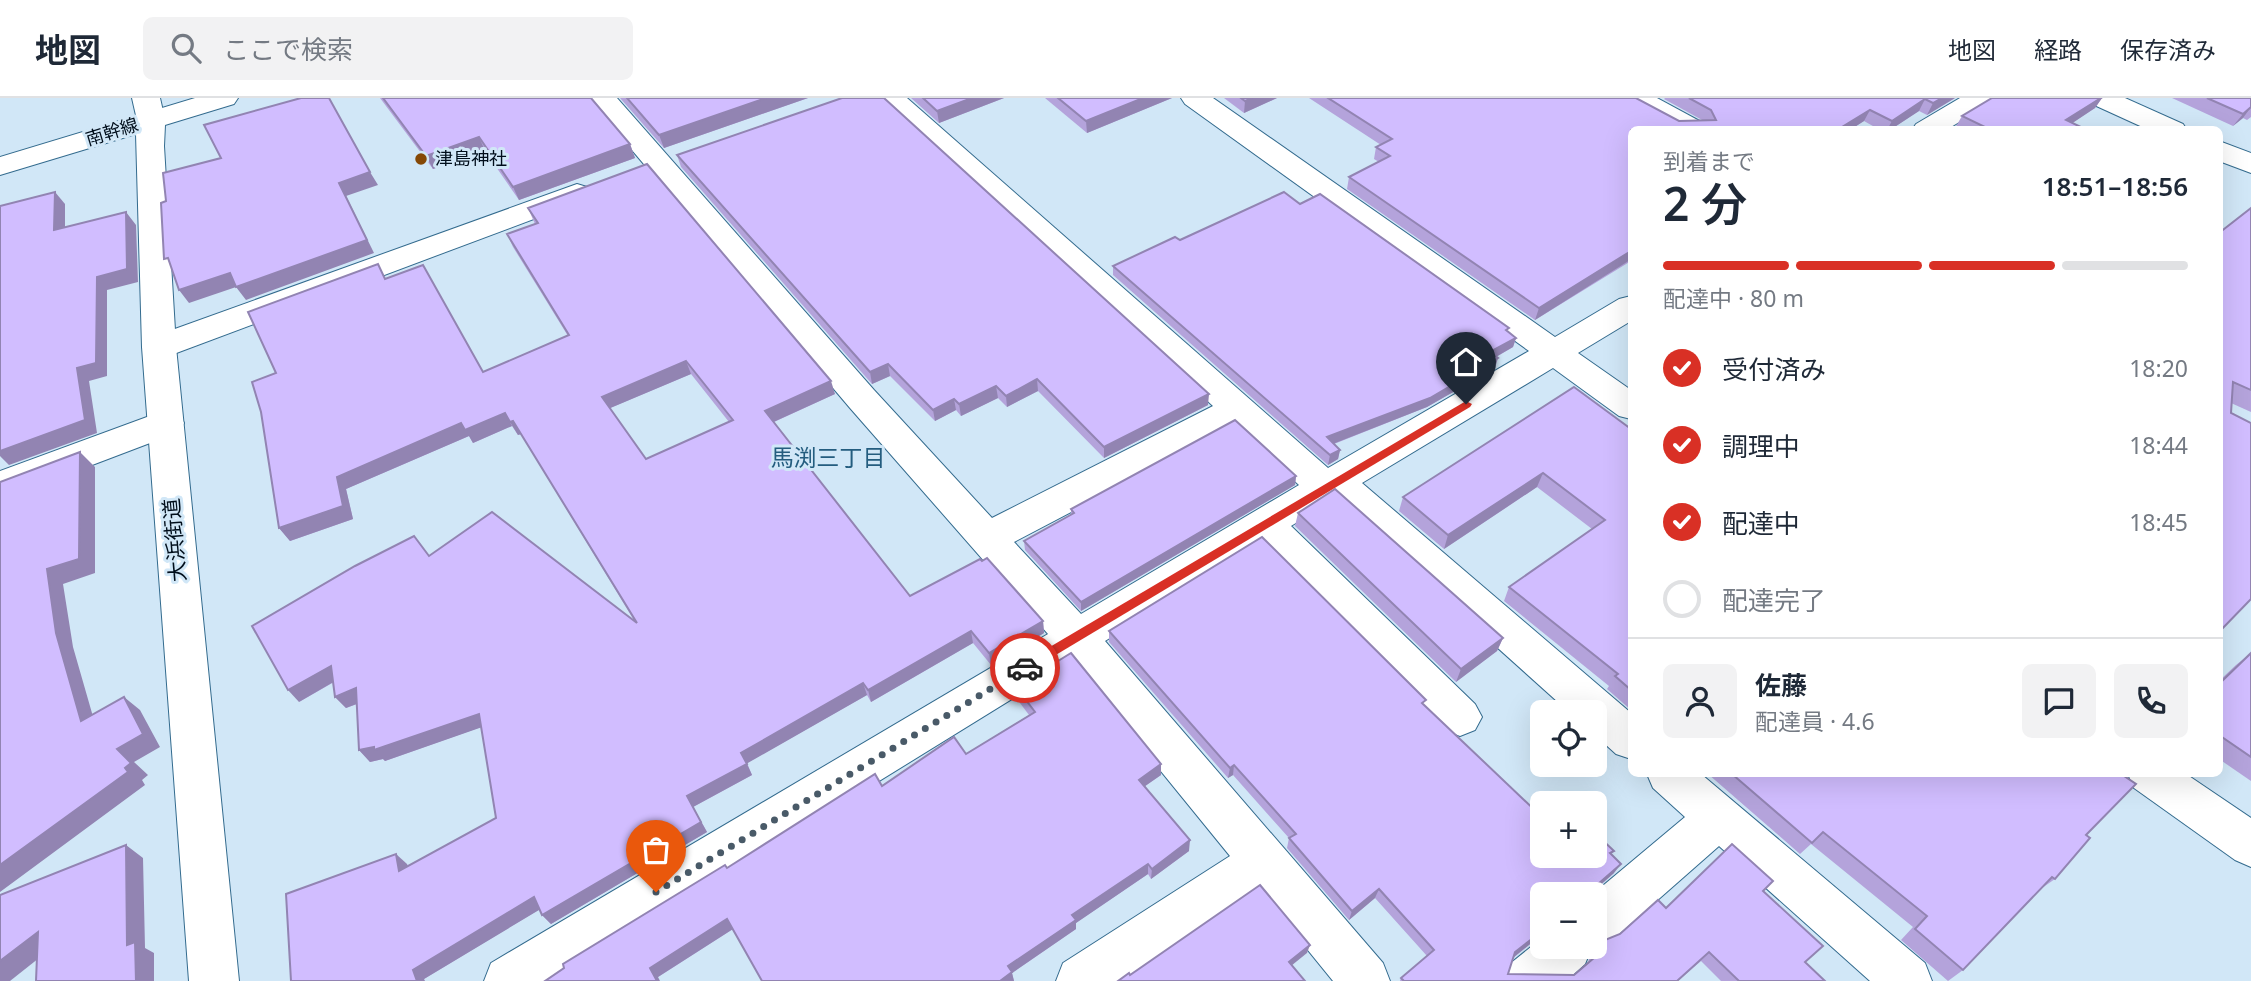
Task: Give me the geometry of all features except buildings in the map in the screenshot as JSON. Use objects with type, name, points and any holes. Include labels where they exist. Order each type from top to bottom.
[{"type":"street","name":"南幹線","points":[[0,166],[149,109],[224,98]]},
{"type":"street","points":[[601,98],[643,168],[988,538],[1076,637],[1365,981]]},
{"type":"street","points":[[891,98],[1239,408],[1628,737]]},
{"type":"street","points":[[1195,98],[1628,405]]},
{"type":"street","points":[[1637,98],[1688,126]]},
{"type":"street","points":[[1933,126],[1979,98]]},
{"type":"street","points":[[2102,98],[2164,126]]},
{"type":"street","name":"大浜街道","points":[[149,109],[159,347],[214,981]]},
{"type":"street","points":[[2223,152],[2251,164]]},
{"type":"street","points":[[159,347],[643,168]]},
{"type":"street","points":[[509,981],[1330,484],[1628,309]]},
{"type":"street","points":[[988,538],[1239,408]]},
{"type":"street","points":[[0,486],[166,424]]},
{"type":"street","points":[[1264,524],[1460,717]]},
{"type":"street","points":[[1673,777],[1907,981]]},
{"type":"street","points":[[2154,777],[2251,845]]},
{"type":"street","points":[[1607,914],[1719,817]]},
{"type":"street","points":[[1080,981],[1264,860]]},
{"type":"street","points":[[1529,981],[1554,959]]},
{"type":"way so far","points":[[656,892],[1025,668]]},
{"type":"place","name":"津島神社","points":[[421,159]]},
{"type":"district","name":"馬渕三丁目","points":[[828,458]]},
{"type":"route","points":[[1025,668],[1466,404]]}]
